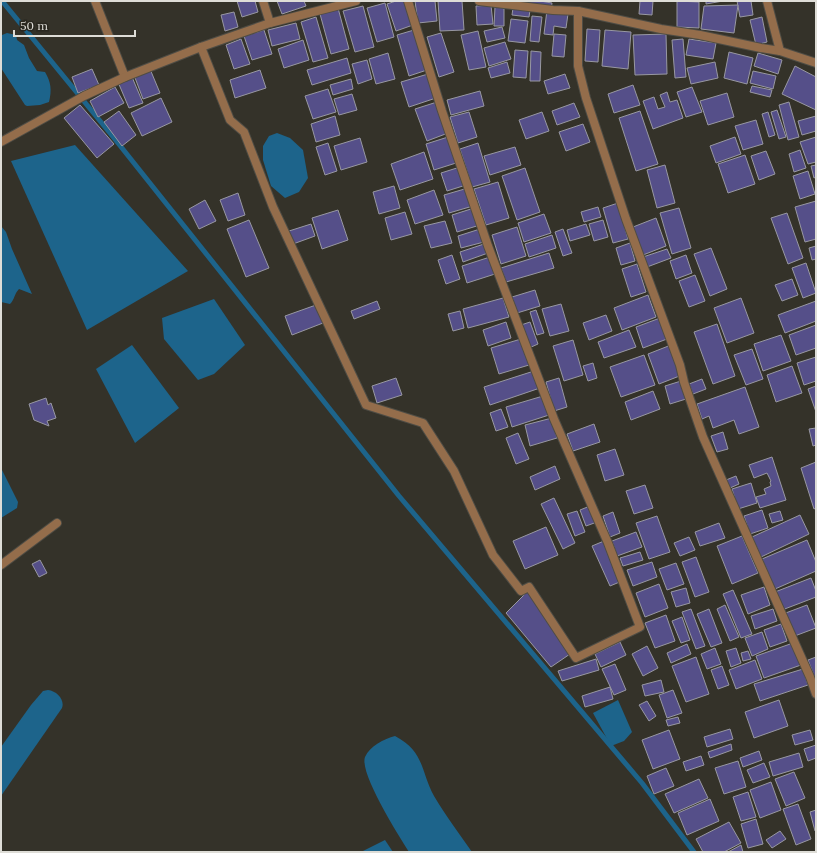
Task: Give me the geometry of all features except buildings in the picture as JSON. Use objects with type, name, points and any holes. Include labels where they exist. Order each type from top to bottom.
[{"type":"street","points":[[95,1],[125,77]]},
{"type":"street","points":[[263,1],[270,23]]},
{"type":"street","points":[[1,142],[84,96],[125,77],[201,47],[270,23],[356,1]]},
{"type":"street","points":[[201,47],[230,120],[244,132],[274,207],[366,405],[423,423],[454,471],[493,554],[521,591],[529,587],[576,658],[640,627],[608,543],[554,419],[488,246],[442,111],[408,1]]},
{"type":"street","points":[[479,1],[578,12],[780,51],[816,63]]},
{"type":"street","points":[[767,1],[780,51]]},
{"type":"street","points":[[578,12],[578,66],[586,98],[626,219],[680,365],[684,382],[704,436],[810,677],[816,694]]},
{"type":"street","points":[[1,565],[57,524]]},
{"type":"water","points":[[7,33],[16,35],[17,40],[24,45],[29,58],[37,71],[45,72],[49,79],[50,86],[49,102],[40,105],[25,105],[1,68],[1,38],[2,35]]},
{"type":"water","points":[[277,133],[290,138],[303,150],[308,178],[299,192],[285,198],[271,186],[263,160],[263,146],[269,136]]},
{"type":"water","points":[[75,145],[188,271],[87,330],[11,161]]},
{"type":"water","points":[[1,226],[6,232],[32,294],[19,289],[10,304],[1,302]]},
{"type":"water","points":[[214,299],[245,345],[214,374],[198,380],[164,339],[162,318]]},
{"type":"water","points":[[132,345],[179,408],[135,443],[96,369]]},
{"type":"water","points":[[1,468],[18,502],[17,508],[1,518]]},
{"type":"water","points":[[48,690],[60,696],[63,705],[62,708],[1,796],[1,747],[31,705],[43,691]]},
{"type":"water","points":[[618,700],[632,732],[624,741],[611,746],[593,713]]},
{"type":"water","points":[[395,736],[412,748],[417,755],[434,796],[472,852],[409,852],[381,804],[368,776],[365,765],[365,757],[374,746]]},
{"type":"water","points":[[385,840],[393,852],[361,852]]},
{"type":"waterway","points":[[2,1],[114,138],[399,496],[642,783],[694,852]]}]
